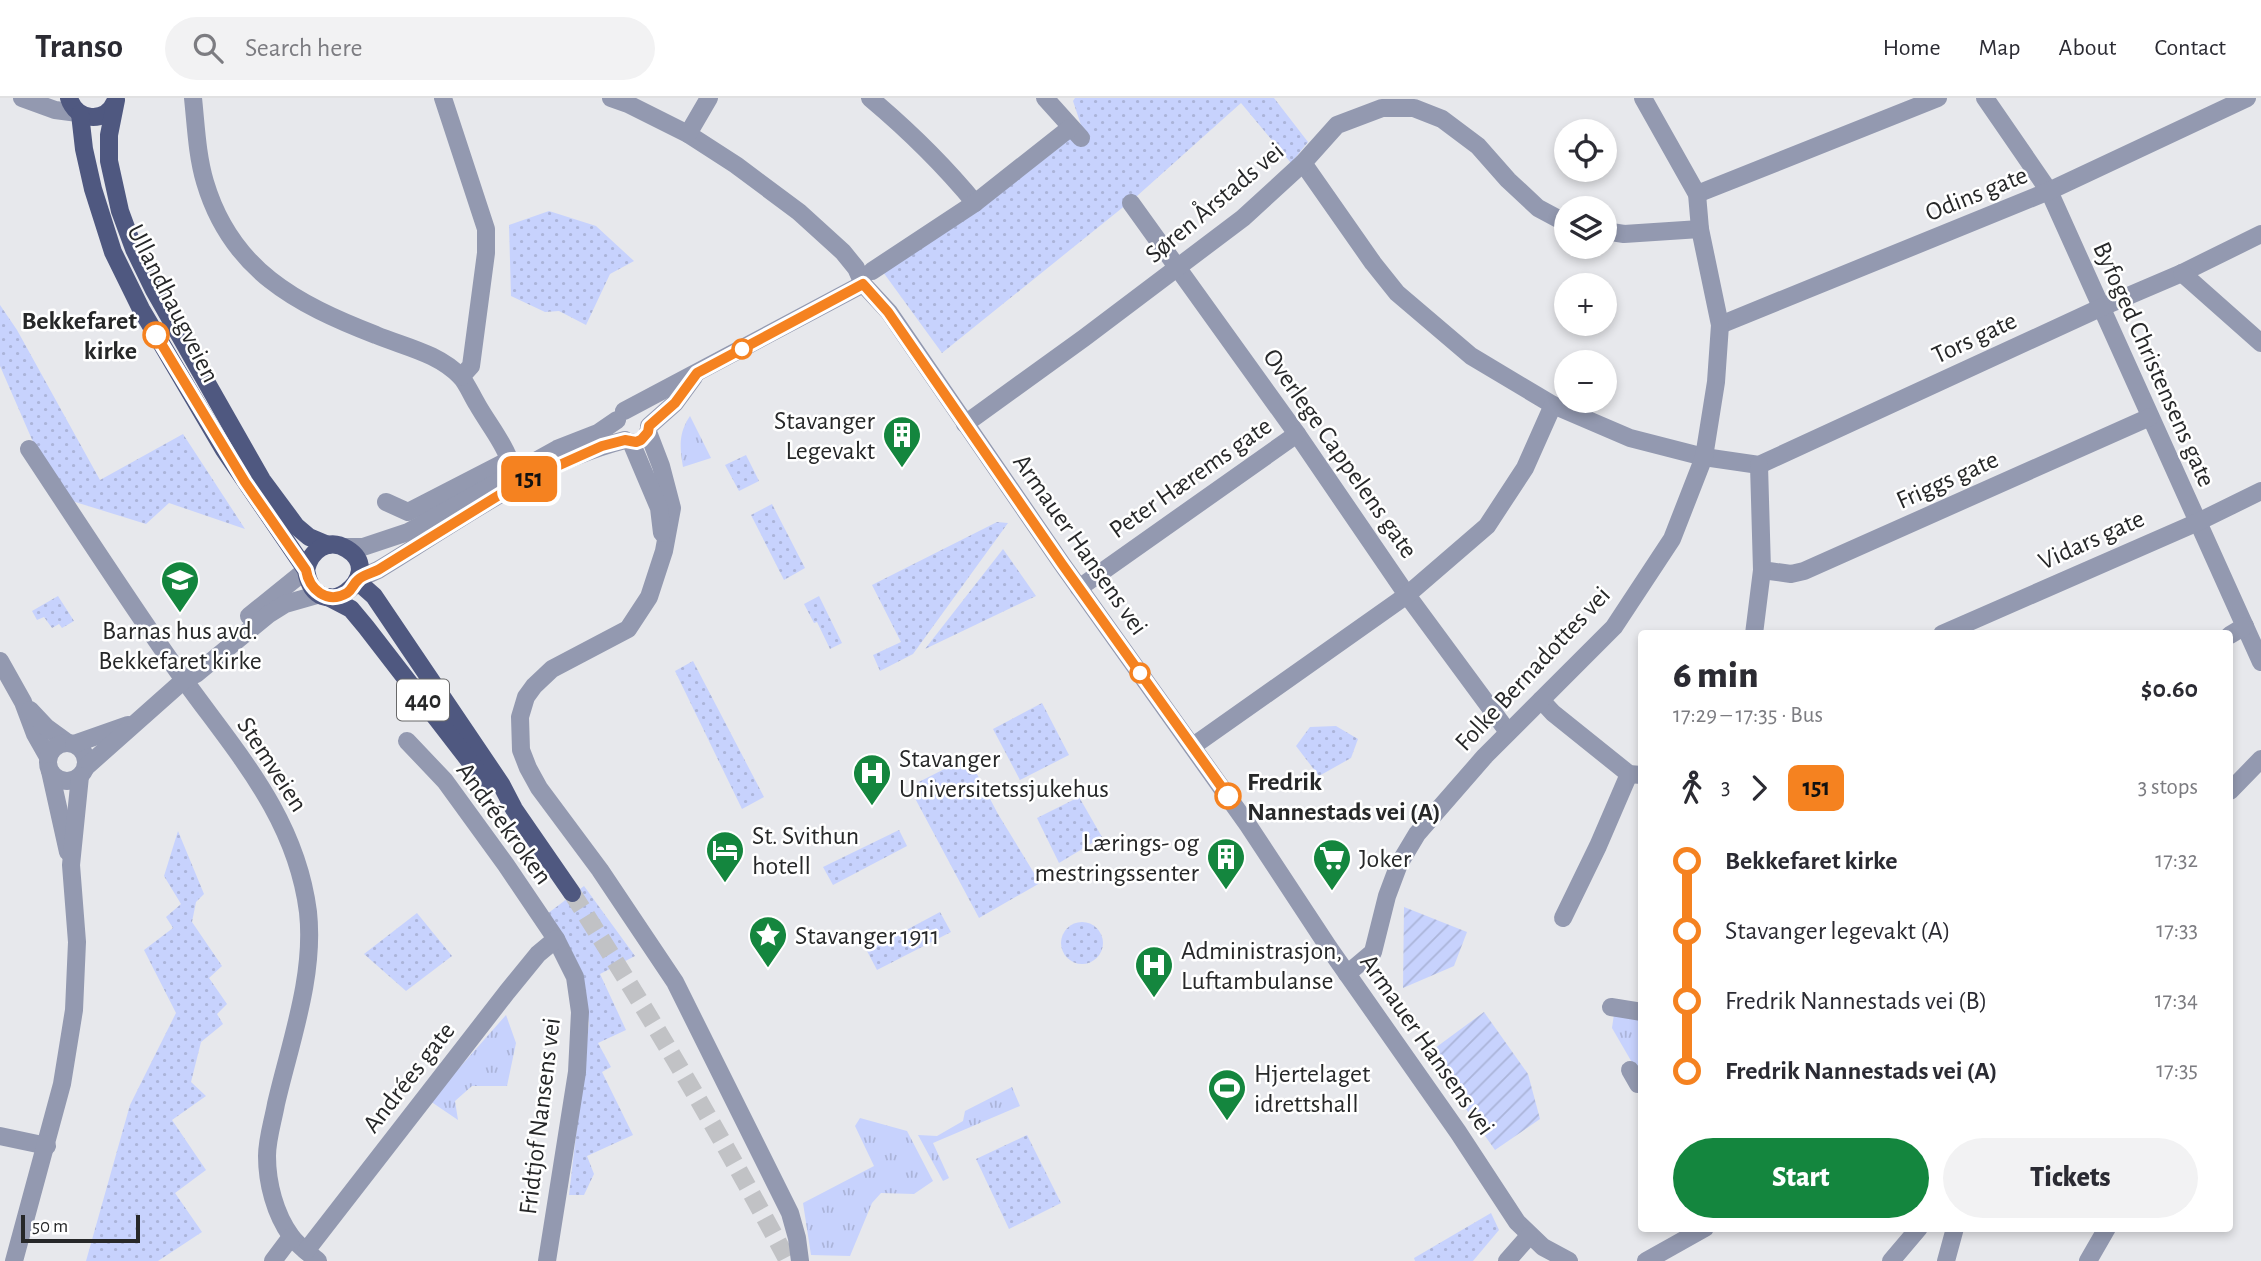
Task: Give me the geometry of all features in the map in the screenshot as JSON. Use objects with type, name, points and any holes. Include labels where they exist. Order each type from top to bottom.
[{"type":"main road","points":[[76,108],[87,117],[102,116],[113,107],[116,99]]},
{"type":"main road","name":"Ullandhaugveien","points":[[116,99],[109,135],[108,161],[120,211],[154,290],[262,480],[296,526],[309,537],[336,546]]},
{"type":"main road","name":"Ullandhaugveien","points":[[76,108],[93,189],[113,252],[141,309],[224,450],[306,570]]},
{"type":"main road","points":[[306,570],[313,554],[336,546]]},
{"type":"main road","name":"440","points":[[336,546],[352,553],[357,561],[358,580],[374,596],[572,893]]},
{"type":"main road","name":"440","points":[[306,570],[308,580],[324,595],[351,609],[491,789],[514,809]]},
{"type":"main road","points":[[324,595],[337,597],[345,594],[358,580]]},
{"type":"street","points":[[22,98],[55,110],[76,108]]},
{"type":"street","points":[[193,98],[199,155],[214,208],[227,232],[257,270],[305,304],[352,326],[431,354],[461,377],[490,426],[513,473]]},
{"type":"street","points":[[443,98],[486,229],[486,253],[471,366],[461,377]]},
{"type":"street","name":"Armauer Hansens vei","points":[[611,98],[688,134],[736,165],[799,212],[867,277],[965,424],[1193,746],[1517,1222],[1543,1247],[1567,1260]]},
{"type":"street","points":[[688,134],[709,98]]},
{"type":"street","points":[[870,98],[932,153],[975,203]]},
{"type":"street","points":[[620,415],[867,277],[1076,133],[1045,98]]},
{"type":"street","name":"Folke Bernadottes vei","points":[[1347,974],[1373,952],[1387,896],[1407,847],[1436,811],[1508,733],[1614,627],[1672,539],[1704,457],[1716,382],[1720,325],[1700,229],[1697,194],[1643,98]]},
{"type":"street","points":[[1697,194],[1938,98]]},
{"type":"street","name":"Byfoged Christensens gate","points":[[1985,98],[2049,191],[2197,522],[2237,631],[2261,662]]},
{"type":"street","name":"Odins gate","points":[[1720,325],[2049,191],[2246,98]]},
{"type":"street","name":"Søren Årstads vei","points":[[965,424],[1243,218],[1303,163],[1337,125],[1382,108],[1414,108],[1442,119],[1478,146],[1538,208],[1554,217]]},
{"type":"street","points":[[1303,163],[1373,263],[1397,292],[1471,356],[1553,405],[1630,438],[1704,457],[1759,465],[1762,570],[1754,630]]},
{"type":"street","name":"Overlege Cappelens gate","points":[[1131,203],[1297,434],[1407,595],[1508,733]]},
{"type":"street","points":[[1617,233],[1700,229]]},
{"type":"street","name":"Tors gate","points":[[1759,465],[2182,273],[2261,234]]},
{"type":"street","points":[[2182,273],[2261,343]]},
{"type":"street","points":[[386,502],[408,512],[513,473],[602,446],[641,440],[648,429],[675,403],[697,373]]},
{"type":"street","points":[[1193,746],[1407,595],[1487,526],[1525,468],[1553,405]]},
{"type":"street","points":[[336,546],[363,547],[408,532],[556,449],[598,433],[629,409],[641,411],[648,420],[648,429],[662,466],[672,508],[664,551],[649,597],[628,629],[552,669],[534,686],[526,697],[520,717],[521,750],[539,788],[616,893],[680,989],[790,1213],[800,1261]]},
{"type":"street","points":[[620,415],[617,431],[628,441],[659,508],[664,551]]},
{"type":"street","name":"Friggs gate","points":[[1762,570],[1791,574],[1804,572],[2150,417]]},
{"type":"street","name":"Peter Hærems gate","points":[[1079,588],[1297,434]]},
{"type":"street","name":"Stemveien","points":[[29,449],[184,680],[257,780],[291,843],[302,880],[308,915],[308,956],[267,1154],[268,1180],[276,1209],[291,1237],[312,1256]]},
{"type":"street","points":[[358,580],[378,570],[513,473]]},
{"type":"street","name":"Vidars gate","points":[[1951,630],[2261,491]]},
{"type":"street","points":[[184,680],[190,666],[306,570]]},
{"type":"street","points":[[0,661],[23,702],[49,764],[58,779],[70,781],[112,745],[131,724],[269,614],[285,604],[324,595]]},
{"type":"street","points":[[1541,700],[1553,713],[1635,774],[1563,918]]},
{"type":"street","points":[[23,702],[46,727],[79,747],[85,756],[71,865]]},
{"type":"street","points":[[14,1261],[62,1084],[74,1010],[77,943],[71,865],[49,764],[56,747],[131,724]]},
{"type":"street","name":"Andréekroken","points":[[407,741],[445,781],[556,939]]},
{"type":"street","points":[[2233,788],[2261,759]]},
{"type":"street","name":"Andrées gate","points":[[312,1256],[513,984],[538,954],[556,939]]},
{"type":"street","name":"Fridtjof Nansens vei","points":[[547,1261],[579,1042],[579,1003],[575,977],[556,939]]},
{"type":"street","points":[[1611,1007],[1638,1011]]},
{"type":"street","points":[[0,1136],[47,1146]]},
{"type":"street","points":[[1646,1261],[1696,1232]]},
{"type":"street","points":[[1891,1261],[1916,1232]]},
{"type":"street","points":[[1947,1261],[1954,1232]]},
{"type":"street","points":[[2088,1261],[2105,1232]]},
{"type":"street","points":[[1507,1261],[1530,1236]]},
{"type":"street","points":[[273,1261],[291,1237]]},
{"type":"green space","points":[[1075,98],[1274,98],[1308,142],[1291,163],[1241,103],[1137,196],[942,353],[883,272],[978,210],[1081,125],[1073,101]]},
{"type":"green space","points":[[549,211],[596,226],[634,261],[610,274],[586,325],[559,311],[545,312],[511,296],[509,225]]},
{"type":"green space","points":[[0,305],[17,330],[100,480],[183,434],[245,529],[169,503],[146,524],[72,501],[37,451],[0,366]]},
{"type":"green space","points":[[690,416],[711,458],[683,467],[681,441],[683,429]]},
{"type":"green space","points":[[746,455],[759,481],[739,491],[725,465]]},
{"type":"green space","points":[[772,504],[805,568],[784,580],[751,515]]},
{"type":"green space","points":[[997,522],[1008,523],[913,654],[880,671],[873,655],[901,642],[872,585]]},
{"type":"green space","points":[[1003,549],[1036,596],[925,649]]},
{"type":"green space","points":[[58,596],[74,621],[62,628],[59,624],[52,628],[44,617],[37,620],[32,611]]},
{"type":"green space","points":[[819,596],[842,643],[830,649],[817,622],[814,623],[804,604]]},
{"type":"green space","points":[[693,661],[764,797],[742,809],[675,671]]},
{"type":"green space","points":[[1042,703],[1069,755],[1020,780],[993,729]]},
{"type":"green space","points":[[1336,726],[1358,739],[1351,758],[1319,776],[1296,746],[1310,727]]},
{"type":"green space","points":[[968,757],[998,814],[1040,883],[979,918],[909,787]]},
{"type":"green space","points":[[1079,797],[1102,837],[1059,863],[1037,818]]},
{"type":"green space","points":[[899,830],[907,846],[833,885],[823,867]]},
{"type":"green space","points":[[178,831],[204,894],[196,902],[192,922],[222,966],[209,978],[227,1004],[217,1014],[223,1024],[201,1042],[191,1082],[206,1096],[172,1120],[206,1170],[175,1193],[202,1232],[158,1261],[86,1261],[130,1105],[176,1013],[144,950],[173,928],[166,917],[181,904],[164,876]]},
{"type":"green space","points":[[584,886],[635,956],[600,974],[626,1030],[598,1043],[611,1067],[602,1072],[633,1135],[587,1156],[594,1174],[584,1195],[569,1195],[589,1023],[581,970],[547,914]]},
{"type":"green space","points":[[1404,907],[1467,932],[1454,966],[1403,988]]},
{"type":"green space","points":[[940,912],[951,932],[877,970],[867,951]]},
{"type":"green space","points":[[417,913],[452,956],[406,991],[364,954]]},
{"type":"green space","points":[[1082,922],[1097,928],[1103,943],[1097,958],[1082,964],[1067,958],[1061,943],[1067,928]]},
{"type":"green space","points":[[1484,1012],[1528,1074],[1540,1119],[1495,1150],[1427,1054]]},
{"type":"green space","points":[[1614,1014],[1638,1018],[1638,1073],[1612,1028]]},
{"type":"green space","points":[[506,1015],[516,1043],[507,1086],[472,1086],[455,1101],[458,1120],[430,1101]]},
{"type":"green space","points":[[1012,1087],[1020,1106],[933,1143],[949,1178],[943,1181],[918,1135],[937,1136],[963,1121],[965,1111]]},
{"type":"green space","points":[[860,1118],[907,1131],[933,1181],[914,1194],[881,1193],[872,1203],[850,1256],[811,1255],[803,1203],[874,1166],[855,1126]]},
{"type":"green space","points":[[1027,1135],[1061,1203],[1009,1229],[976,1159]]},
{"type":"green space","points":[[1491,1213],[1499,1230],[1473,1261],[1415,1261],[1414,1258]]},
{"type":"tunnel","points":[[572,893],[684,1075],[788,1261]]},
{"type":"bus line","name":"151","points":[[156,335],[224,450],[306,570],[313,588],[320,594],[337,597],[352,589],[358,579],[378,570],[517,484],[602,446],[625,440],[641,440],[648,432],[649,426],[675,403],[697,373],[863,284],[888,312],[1062,564],[1228,796]]},
{"type":"place","name":"Bekkefaret kirke","points":[[156,335]]},
{"type":"place","name":"Stavanger Legevakt","points":[[902,469]]},
{"type":"place","name":"Barnas hus avd. Bekkefaret kirke","points":[[180,614]]},
{"type":"place","name":"Fredrik Nannestads vei (A)","points":[[1228,796]]},
{"type":"place","name":"Stavanger Universitetssjukehus","points":[[872,807]]},
{"type":"place","name":"St. Svithun hotell","points":[[725,884]]},
{"type":"place","name":"Lærings- og mestringssenter","points":[[1226,891]]},
{"type":"place","name":"Joker","points":[[1332,892]]},
{"type":"place","name":"Stavanger 1911","points":[[768,969]]},
{"type":"place","name":"Administrasjon, Luftambulanse","points":[[1154,999]]},
{"type":"place","name":"Hjertelaget idrettshall","points":[[1227,1122]]}]
